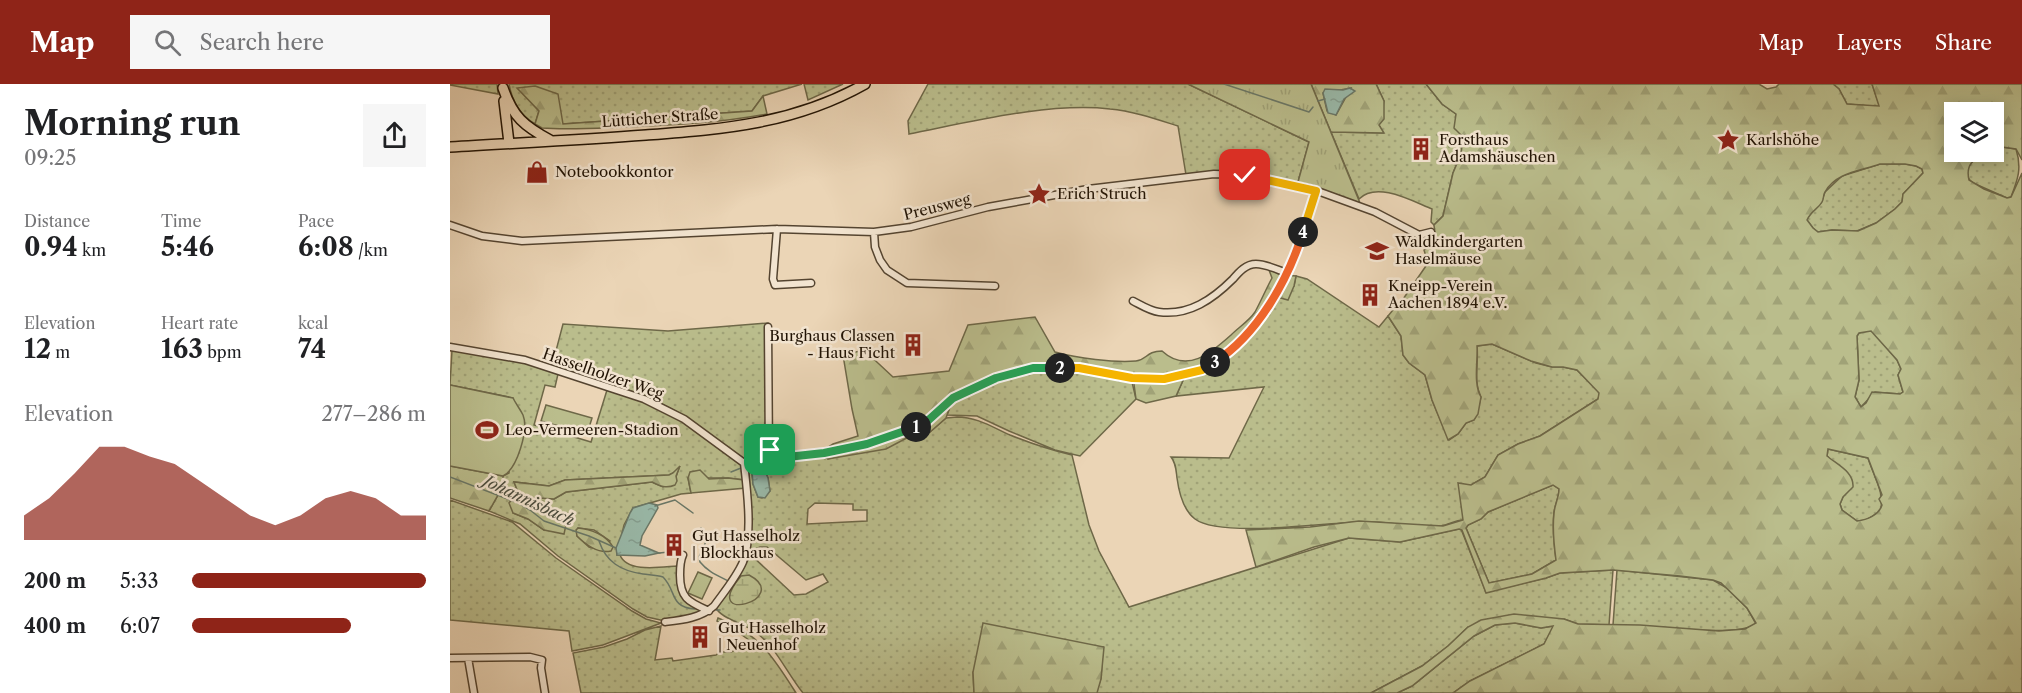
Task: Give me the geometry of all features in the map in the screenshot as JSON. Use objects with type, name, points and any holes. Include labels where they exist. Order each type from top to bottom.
[{"type":"main road","name":"Lütticher Straße","points":[[450,147],[712,130],[768,122],[821,106],[865,84]]},
{"type":"main road","points":[[502,86],[515,115],[524,125],[552,141]]},
{"type":"main road","points":[[502,86],[509,143]]},
{"type":"street","name":"Preusweg","points":[[450,225],[482,236],[522,241],[777,229],[874,232],[911,227],[988,207],[1088,189],[1214,174],[1245,175],[1316,191],[1375,212],[1419,235],[1431,232]]},
{"type":"street","points":[[665,622],[709,611],[731,582],[745,557],[748,501],[744,463],[824,453],[867,444],[923,425],[953,398],[996,378],[1033,368],[1079,368],[1132,378],[1164,379],[1202,370],[1223,357],[1247,333],[1271,301],[1298,249],[1316,191]]},
{"type":"street","points":[[777,229],[773,279],[775,285],[811,283]]},
{"type":"street","points":[[874,232],[875,247],[880,260],[887,270],[907,283],[995,286]]},
{"type":"street","points":[[1133,301],[1160,312],[1187,310],[1206,302],[1220,292],[1243,268],[1250,265],[1257,264],[1287,273]]},
{"type":"street","points":[[768,327],[769,459]]},
{"type":"street","name":"Hasselholzer Weg","points":[[450,347],[525,360],[644,399],[684,419],[744,463]]},
{"type":"street","points":[[683,555],[680,577],[682,592],[687,600],[709,611]]},
{"type":"street","points":[[450,658],[530,657],[542,660],[545,693]]},
{"type":"street","points":[[468,658],[474,693]]},
{"type":"green space","points":[[497,84],[498,94],[450,85]]},
{"type":"green space","points":[[509,84],[802,84],[763,96],[752,111],[562,124],[518,88],[539,111],[535,124],[517,107]]},
{"type":"green space","points":[[804,84],[843,84],[808,100]]},
{"type":"green space","points":[[928,84],[1188,84],[1309,142],[1298,182],[1240,172],[1186,175],[1178,126],[1119,110],[1061,108],[983,119],[909,134],[908,121]]},
{"type":"green space","points":[[1188,84],[1311,84],[1360,203],[1298,182],[1309,142]]},
{"type":"green space","points":[[1311,84],[1376,84],[1384,101],[1384,119],[1379,125],[1384,133],[1331,132]],"holes":[[[1351,88],[1336,115],[1327,111],[1323,93]]]},
{"type":"green space","points":[[1376,84],[1426,84],[1442,104],[1456,114],[1459,132],[1463,137],[1461,154],[1453,173],[1443,216],[1434,225],[1431,222],[1432,209],[1395,194],[1375,192],[1359,199],[1331,132],[1383,133],[1379,125],[1384,101]]},
{"type":"green space","points":[[1426,84],[1759,84],[1767,89],[1779,84],[1833,84],[1839,89],[1847,104],[1879,106],[1872,84],[2022,84],[2022,160],[2016,149],[2004,147],[2004,102],[1944,102],[1944,162],[1973,162],[1968,169],[1969,180],[2007,198],[2011,197],[2022,173],[2022,693],[1453,693],[1470,681],[1544,644],[1553,626],[1541,628],[1515,623],[1495,625],[1474,636],[1412,686],[1397,693],[1371,693],[1422,666],[1468,627],[1481,620],[1514,614],[1564,619],[1578,624],[1640,625],[1719,631],[1745,629],[1756,623],[1747,608],[1721,583],[1680,576],[1613,570],[1560,573],[1486,593],[1462,530],[1459,529],[1400,542],[1349,538],[1314,547],[1256,567],[1246,530],[1310,527],[1359,521],[1443,526],[1463,520],[1458,483],[1471,485],[1485,477],[1498,455],[1540,436],[1598,399],[1599,393],[1577,370],[1552,367],[1531,361],[1492,344],[1477,346],[1476,379],[1481,397],[1478,414],[1474,420],[1466,423],[1458,434],[1448,440],[1425,375],[1409,363],[1403,355],[1401,336],[1388,316],[1399,305],[1428,263],[1424,250],[1436,243],[1434,225],[1443,216],[1453,173],[1461,154],[1463,137],[1454,128],[1456,114],[1442,104]],"holes":[[[1880,164],[1916,166],[1922,169],[1923,173],[1903,194],[1902,202],[1876,223],[1858,231],[1818,232],[1813,228],[1807,220],[1822,202],[1824,193],[1830,185],[1849,173]],[[1871,331],[1897,360],[1901,369],[1898,375],[1903,392],[1900,394],[1872,392],[1861,407],[1855,397],[1859,380],[1857,336],[1859,333]],[[1828,449],[1868,458],[1882,495],[1879,499],[1882,505],[1880,509],[1869,518],[1857,521],[1842,510],[1840,504],[1843,497],[1853,487],[1853,482],[1844,469],[1827,456]],[[1553,485],[1559,489],[1553,520],[1556,560],[1532,574],[1489,583],[1466,528],[1488,512]]]},
{"type":"green space","points":[[1833,84],[1872,84],[1880,107],[1847,104],[1839,89]]},
{"type":"green space","points":[[535,86],[558,94],[563,124],[752,111],[763,96],[767,114],[732,120],[679,124],[584,129],[542,128],[535,124],[539,111],[517,88]]},
{"type":"green space","points":[[2004,147],[2016,149],[2019,162],[2018,173],[2011,197],[2007,198],[1973,183],[1967,173],[1972,163],[2004,162]]},
{"type":"green space","points":[[1880,164],[1916,166],[1922,169],[1923,173],[1903,194],[1902,202],[1876,223],[1857,231],[1818,232],[1813,228],[1807,220],[1810,212],[1821,203],[1825,192],[1842,176]]},
{"type":"green space","points":[[1269,270],[1296,276],[1288,300],[1277,297],[1250,334],[1223,358],[1185,376],[1176,396],[1146,403],[1136,399],[1133,377],[1033,366],[954,394],[946,418],[930,432],[918,432],[886,449],[828,459],[824,456],[824,450],[833,444],[858,436],[843,355],[864,350],[893,377],[949,371],[968,325],[1035,317],[1055,352],[1096,360],[1127,361],[1140,360],[1153,352],[1162,351],[1171,358],[1190,361],[1207,354],[1253,315],[1272,278]]},
{"type":"green space","points":[[1296,276],[1307,279],[1379,327],[1388,316],[1401,336],[1403,355],[1409,363],[1425,375],[1432,400],[1449,440],[1458,434],[1466,423],[1474,420],[1477,414],[1481,397],[1477,379],[1477,346],[1492,344],[1536,363],[1577,370],[1600,393],[1598,399],[1540,436],[1498,455],[1485,477],[1471,485],[1463,520],[1431,527],[1368,522],[1249,529],[1208,525],[1195,519],[1182,501],[1175,464],[1171,457],[1229,458],[1264,387],[1176,396],[1185,376],[1250,334],[1277,297],[1294,286]]},
{"type":"green space","points":[[768,323],[768,457],[743,460],[665,405],[634,392],[552,366],[563,324],[668,331]]},
{"type":"green space","points":[[1872,330],[1897,360],[1901,369],[1898,375],[1903,392],[1900,394],[1875,392],[1861,407],[1855,397],[1859,380],[1857,336],[1859,333]]},
{"type":"green space","points":[[452,350],[522,362],[558,374],[555,387],[545,385],[534,425],[591,442],[607,390],[644,401],[680,418],[742,465],[744,480],[688,478],[691,493],[633,508],[624,525],[617,555],[637,567],[677,566],[679,589],[703,612],[665,621],[647,617],[558,556],[520,524],[489,511],[503,486],[503,476],[509,473],[513,398],[450,385]],"holes":[[[679,468],[676,477],[663,487],[652,482],[566,492],[554,499],[524,497],[533,507],[549,515],[544,530],[528,519],[513,513],[514,496],[518,492],[514,482],[549,486],[565,480],[669,475]],[[578,528],[594,530],[610,541],[597,549],[589,547],[577,536]]]},
{"type":"green space","points":[[1033,370],[1079,371],[1132,382],[1136,399],[1080,456],[1055,450],[977,416],[947,415],[953,400],[997,380]]},
{"type":"green space","name":"Leo-Vermeeren-Stadion","points":[[450,385],[513,398],[521,411],[524,422],[523,439],[513,466],[503,476],[450,466]]},
{"type":"green space","points":[[546,405],[592,418],[587,434],[541,421]]},
{"type":"green space","points":[[964,417],[978,421],[1025,441],[1072,455],[1089,525],[1099,551],[1129,607],[1349,538],[1400,542],[1461,529],[1486,592],[1560,573],[1613,570],[1609,625],[1578,624],[1564,619],[1468,627],[1422,666],[1371,693],[1096,693],[1101,678],[1103,647],[973,672],[974,693],[803,693],[762,637],[750,628],[721,614],[716,607],[739,571],[752,556],[794,595],[806,594],[828,582],[823,574],[806,580],[767,547],[760,547],[748,554],[748,468],[784,459],[824,456],[828,459],[905,438],[918,432],[930,432],[946,418]],"holes":[[[758,469],[764,469],[770,491],[762,498],[758,497],[753,484],[752,474]],[[815,503],[853,504],[853,510],[867,510],[867,521],[807,524],[808,509]]]},
{"type":"green space","points":[[1828,449],[1868,458],[1880,491],[1880,512],[1866,520],[1857,521],[1842,510],[1840,504],[1843,497],[1827,456]]},
{"type":"green space","points":[[450,466],[503,476],[503,486],[489,511],[450,498]]},
{"type":"green space","points":[[680,466],[675,485],[669,487],[652,482],[566,492],[554,499],[525,497],[533,507],[566,525],[564,534],[544,530],[528,519],[513,513],[509,503],[518,492],[514,482],[549,486],[565,480],[669,475]]},
{"type":"green space","points":[[700,470],[709,479],[744,480],[746,488],[691,493],[688,478],[690,472]]},
{"type":"green space","points":[[1553,485],[1559,489],[1553,518],[1556,560],[1532,574],[1489,583],[1466,528],[1488,512]]},
{"type":"green space","points":[[450,500],[512,522],[556,558],[632,611],[646,619],[661,623],[603,645],[572,651],[569,631],[450,620]]},
{"type":"green space","points":[[578,528],[593,531],[602,536],[613,547],[611,551],[597,550],[588,545],[577,536]]},
{"type":"green space","points":[[1617,570],[1713,580],[1727,588],[1747,608],[1756,624],[1730,630],[1613,625]]},
{"type":"green space","points":[[698,572],[712,578],[702,599],[688,593]]},
{"type":"green space","points":[[749,575],[760,584],[761,592],[746,604],[736,604],[730,601],[731,592],[741,576]]},
{"type":"green space","points":[[718,618],[755,639],[772,658],[796,693],[581,693],[573,653],[604,647],[645,630],[661,626],[655,660],[672,658],[673,661],[716,655],[748,645],[749,640],[729,626],[717,621]]},
{"type":"green space","points":[[983,623],[1104,647],[1101,679],[1097,693],[974,693],[973,672]]},
{"type":"green space","points":[[1515,623],[1541,628],[1554,626],[1544,644],[1470,681],[1453,693],[1397,693],[1412,686],[1474,636],[1495,625]]},
{"type":"water","points":[[1350,88],[1355,91],[1344,99],[1336,115],[1328,113],[1323,93],[1325,89]]},
{"type":"water","points":[[764,469],[768,478],[770,491],[765,498],[758,497],[753,484],[752,471]]},
{"type":"water","points":[[649,503],[657,505],[658,508],[642,536],[640,545],[659,553],[645,556],[617,555],[616,548],[633,508]]},
{"type":"waterway","points":[[1224,84],[1309,112],[1313,107]]},
{"type":"waterway","points":[[1318,101],[1325,99]]},
{"type":"waterway","points":[[731,472],[741,468]]},
{"type":"waterway","points":[[749,473],[751,517]]},
{"type":"waterway","name":"Johannisbach","points":[[450,477],[518,503],[544,521],[616,548]]},
{"type":"waterway","points":[[655,506],[675,500],[693,513]]},
{"type":"waterway","points":[[701,528],[708,537],[699,557],[700,562],[710,571],[730,582]]},
{"type":"waterway","points":[[599,541],[606,555],[615,564],[635,573],[663,577],[677,602],[687,608],[695,609]]},
{"type":"waterway","name":"Johannisbach","points":[[659,553],[669,552],[668,549]]},
{"type":"waterway","points":[[738,578],[747,560]]},
{"type":"place","name":"Karlshöhe","points":[[1728,140]]},
{"type":"place","name":"Forsthaus Adamshäuschen","points":[[1421,149]]},
{"type":"place","name":"Notebookkontor","points":[[537,172]]},
{"type":"place","name":"Erich Struch","points":[[1039,194]]},
{"type":"place","name":"Waldkindergarten Haselmäuse","points":[[1377,251]]},
{"type":"place","name":"Kneipp-Verein Aachen 1894 e.V.","points":[[1370,295]]},
{"type":"place","name":"Burghaus Classen - Haus Ficht","points":[[913,345]]},
{"type":"place","name":"Leo-Vermeeren-Stadion","points":[[487,430]]},
{"type":"place","name":"Gut Hasselholz | Blockhaus","points":[[674,545]]},
{"type":"place","name":"Gut Hasselholz | Neuenhof","points":[[700,637]]},
{"type":"route","points":[[770,450],[769,459],[824,453],[867,444],[923,425],[953,398],[996,378],[1033,368],[1079,368],[1132,378],[1164,379],[1202,370],[1232,349],[1271,301],[1298,249],[1316,191],[1245,175]]}]
